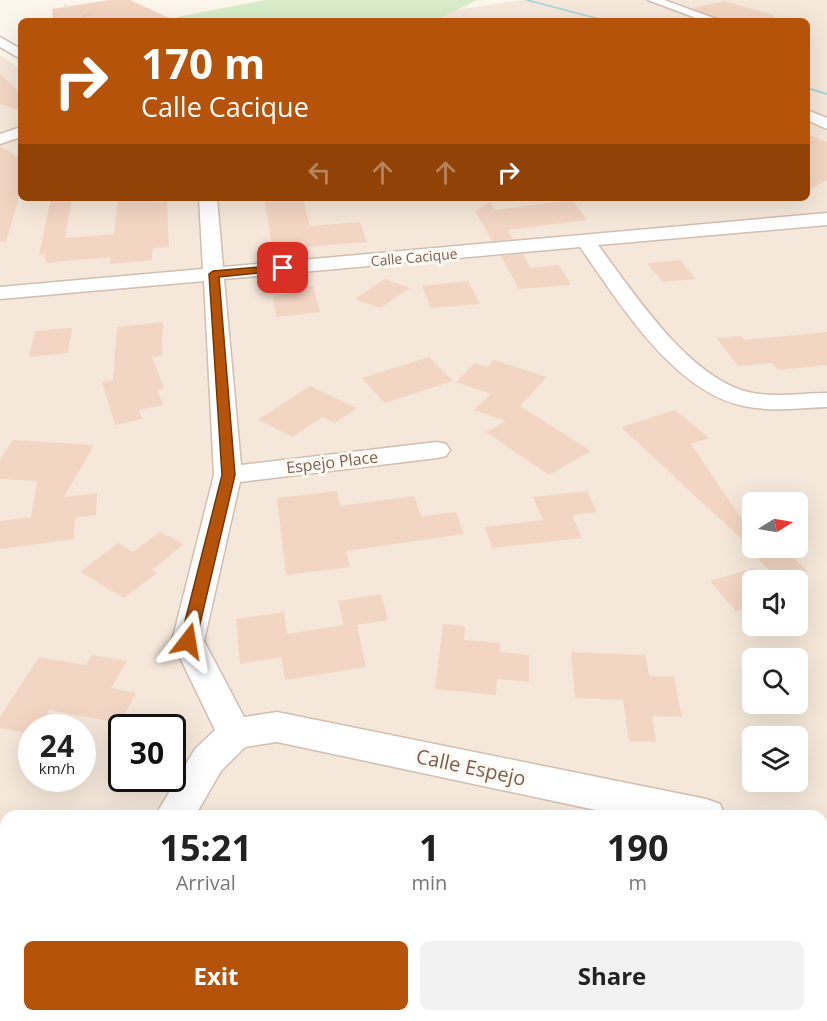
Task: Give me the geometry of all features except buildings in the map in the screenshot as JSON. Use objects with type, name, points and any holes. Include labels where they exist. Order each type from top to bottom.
[{"type":"street","points":[[653,0],[707,18]]},
{"type":"street","points":[[2,43],[18,52]]},
{"type":"street","points":[[810,116],[827,124]]},
{"type":"street","points":[[0,139],[18,133]]},
{"type":"street","points":[[178,810],[208,760],[236,733],[211,691],[188,641],[228,475],[208,201]]},
{"type":"street","name":"Calle Cacique","points":[[0,293],[827,219]]},
{"type":"street","points":[[586,242],[647,324],[699,378],[743,399],[827,401]]},
{"type":"street","name":"Espejo Place","points":[[228,475],[436,450]]},
{"type":"street","name":"Calle Espejo","points":[[236,733],[277,727],[677,810]]},
{"type":"path","points":[[83,16],[89,14]]},
{"type":"shaded area","points":[[524,0],[827,0],[827,810],[0,810],[0,55],[18,67],[18,201],[810,201],[810,18],[402,18]]},
{"type":"green space","points":[[265,0],[477,0],[440,18],[177,17]]},
{"type":"waterway","points":[[526,0],[596,18]]},
{"type":"waterway","points":[[810,89],[827,94]]},
{"type":"route","points":[[188,641],[228,475],[213,274],[283,268]]}]
